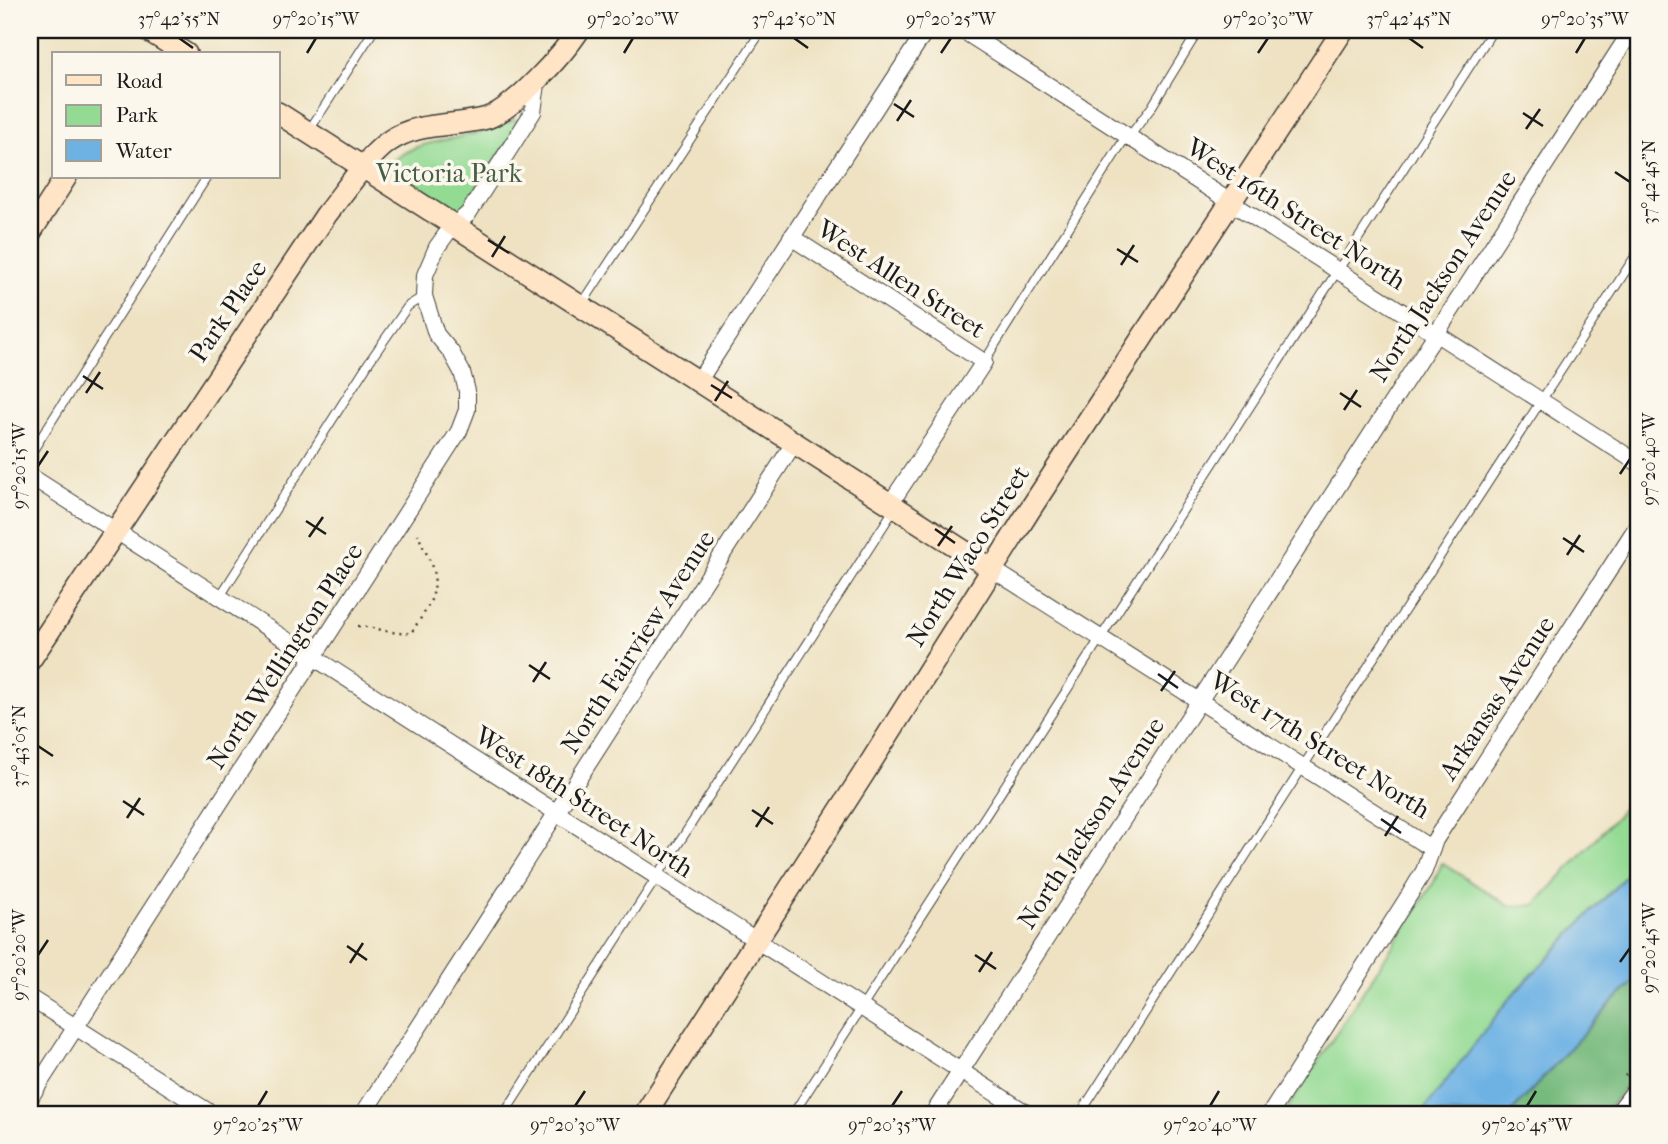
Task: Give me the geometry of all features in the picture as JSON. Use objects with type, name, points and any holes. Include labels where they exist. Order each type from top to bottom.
[{"type":"street","name":"Park Place","points":[[30,660],[326,215],[364,168],[389,141],[409,132],[489,117],[515,101],[579,30]]},
{"type":"street","points":[[698,382],[926,30]]},
{"type":"street","name":"West 16th Street North","points":[[962,30],[1638,463]]},
{"type":"street","name":"North Waco Street","points":[[645,1114],[992,569],[1343,30]]},
{"type":"street","name":"North Jackson Avenue","points":[[933,1114],[1632,30]]},
{"type":"street","points":[[156,38],[182,52]]},
{"type":"street","points":[[454,226],[468,214],[533,112],[538,77]]},
{"type":"street","name":"West 17th Street North","points":[[280,114],[1432,849]]},
{"type":"street","points":[[30,233],[65,178]]},
{"type":"street","name":"North Wellington Place","points":[[30,1098],[459,431],[467,410],[463,372],[436,334],[424,296],[425,275],[437,247],[454,226]]},
{"type":"street","name":"West Allen Street","points":[[791,237],[984,362]]},
{"type":"street","points":[[893,506],[984,362]]},
{"type":"street","name":"North Fairview Avenue","points":[[363,1114],[794,443]]},
{"type":"street","name":"West 18th Street North","points":[[30,476],[1028,1114]]},
{"type":"street","name":"Arkansas Avenue","points":[[1270,1114],[1424,871],[1435,840],[1638,525]]},
{"type":"street","points":[[30,998],[212,1114]]},
{"type":"street","points":[[1617,1114],[1638,1086]]},
{"type":"lane","points":[[308,132],[374,30]]},
{"type":"lane","points":[[580,306],[762,30]]},
{"type":"lane","points":[[984,362],[1128,136],[1151,108],[1199,30]]},
{"type":"lane","points":[[793,1114],[1493,30]]},
{"type":"lane","points":[[30,455],[206,178]]},
{"type":"lane","points":[[1080,1114],[1638,252]]},
{"type":"lane","points":[[219,598],[369,362],[408,306],[424,296]]},
{"type":"lane","points":[[504,1114],[893,506]]},
{"type":"path","points":[[358,626],[402,634],[411,633],[433,598],[436,584],[433,569],[418,534]]},
{"type":"green space","name":"Victoria Park","points":[[517,119],[521,123],[457,217],[390,173],[389,165],[398,157],[420,146],[486,131]]},
{"type":"green space","points":[[1638,786],[1638,863],[1509,999],[1421,1114],[1284,1114],[1434,882],[1442,863],[1509,906],[1535,905],[1619,814]]},
{"type":"green space","points":[[1638,978],[1638,1070],[1605,1114],[1510,1114],[1612,1002]]},
{"type":"water","points":[[1638,863],[1638,978],[1612,1002],[1510,1114],[1421,1114],[1509,999]]}]
